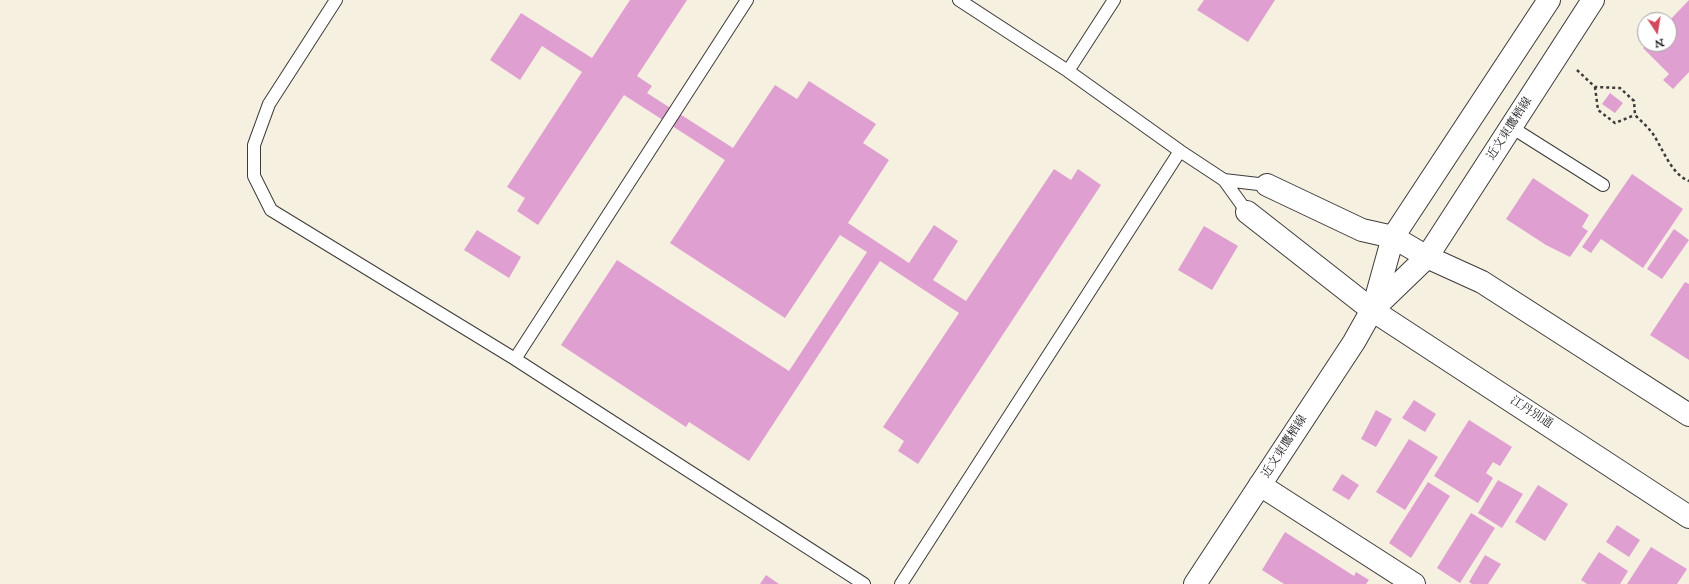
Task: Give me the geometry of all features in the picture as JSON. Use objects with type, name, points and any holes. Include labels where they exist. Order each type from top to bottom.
[{"type":"main road","name":"近文東鷹栖線","points":[[1372,310],[1393,237],[1549,0]]},
{"type":"main road","name":"近文東鷹栖線","points":[[1195,584],[1372,310],[1427,257],[1593,0]]},
{"type":"main road","points":[[1267,185],[1362,230],[1393,237],[1427,257],[1482,282],[1689,415]]},
{"type":"main road","name":"江丹別通","points":[[1247,212],[1372,310],[1689,517]]},
{"type":"main road","points":[[1260,485],[1414,584]]},
{"type":"lane","points":[[336,0],[268,104],[254,145],[254,176],[271,210],[515,359],[864,584]]},
{"type":"lane","points":[[515,359],[747,0]]},
{"type":"lane","points":[[959,0],[1068,71],[1180,151],[1224,180],[1247,212]]},
{"type":"lane","points":[[1068,71],[1114,0]]},
{"type":"lane","points":[[1511,127],[1603,185]]},
{"type":"lane","points":[[901,584],[1180,151]]},
{"type":"lane","points":[[1224,180],[1267,185]]},
{"type":"path","points":[[1558,54],[1595,87],[1620,88],[1634,101],[1635,115],[1652,132],[1681,178],[1689,181]]},
{"type":"path","points":[[1595,87],[1598,110],[1615,123],[1635,115]]},
{"type":"building","points":[[630,0],[687,0],[637,76],[652,86],[647,93],[733,148],[775,85],[797,99],[809,81],[876,124],[863,143],[889,160],[848,223],[909,263],[934,225],[958,241],[933,280],[966,301],[1054,169],[1071,180],[1078,169],[1101,185],[918,464],[898,451],[904,441],[883,427],[959,313],[880,261],[749,461],[689,422],[686,427],[561,345],[617,260],[789,371],[867,252],[840,235],[785,318],[670,243],[725,160],[624,95],[538,225],[517,211],[525,198],[507,187],[582,72],[542,46],[520,80],[490,60],[521,13],[592,58]]},
{"type":"building","points":[[1204,0],[1275,0],[1248,42],[1197,10]]},
{"type":"building","points":[[1689,0],[1689,72],[1673,89],[1663,80],[1669,74],[1647,52],[1677,52],[1677,13]]},
{"type":"building","points":[[1610,93],[1623,103],[1615,113],[1602,104]]},
{"type":"building","points":[[1632,174],[1683,209],[1643,268],[1601,239],[1591,253],[1582,247]]},
{"type":"building","points":[[1533,178],[1589,215],[1582,227],[1588,231],[1570,257],[1546,245],[1506,219]]},
{"type":"building","points":[[1204,226],[1238,246],[1212,290],[1178,270]]},
{"type":"building","points":[[1674,229],[1689,240],[1662,279],[1647,269]]},
{"type":"building","points":[[477,230],[521,257],[509,278],[464,250]]},
{"type":"building","points":[[1685,282],[1689,284],[1689,360],[1650,335]]},
{"type":"building","points":[[1414,400],[1436,414],[1425,432],[1402,418]]},
{"type":"building","points":[[1376,410],[1392,419],[1376,447],[1361,439]]},
{"type":"building","points":[[1469,420],[1512,447],[1500,466],[1493,462],[1486,473],[1493,478],[1478,503],[1434,476]]},
{"type":"building","points":[[1409,439],[1438,457],[1405,510],[1376,492]]},
{"type":"building","points":[[1342,474],[1359,485],[1349,500],[1332,490]]},
{"type":"building","points":[[1498,480],[1523,494],[1502,528],[1478,513]]},
{"type":"building","points":[[1428,482],[1450,496],[1411,558],[1389,543]]},
{"type":"building","points":[[1538,485],[1568,504],[1545,541],[1515,522]]},
{"type":"building","points":[[1471,513],[1495,528],[1460,583],[1437,568]]},
{"type":"building","points":[[1617,525],[1640,540],[1629,557],[1606,542]]},
{"type":"building","points":[[1285,532],[1354,576],[1356,572],[1369,580],[1366,584],[1284,584],[1262,570]]},
{"type":"building","points":[[1651,547],[1687,569],[1677,584],[1627,584]]},
{"type":"building","points":[[1599,552],[1628,571],[1620,584],[1587,584],[1581,580]]},
{"type":"building","points":[[1485,555],[1501,564],[1488,584],[1472,584],[1469,582]]},
{"type":"building","points":[[766,575],[779,584],[760,584]]}]
